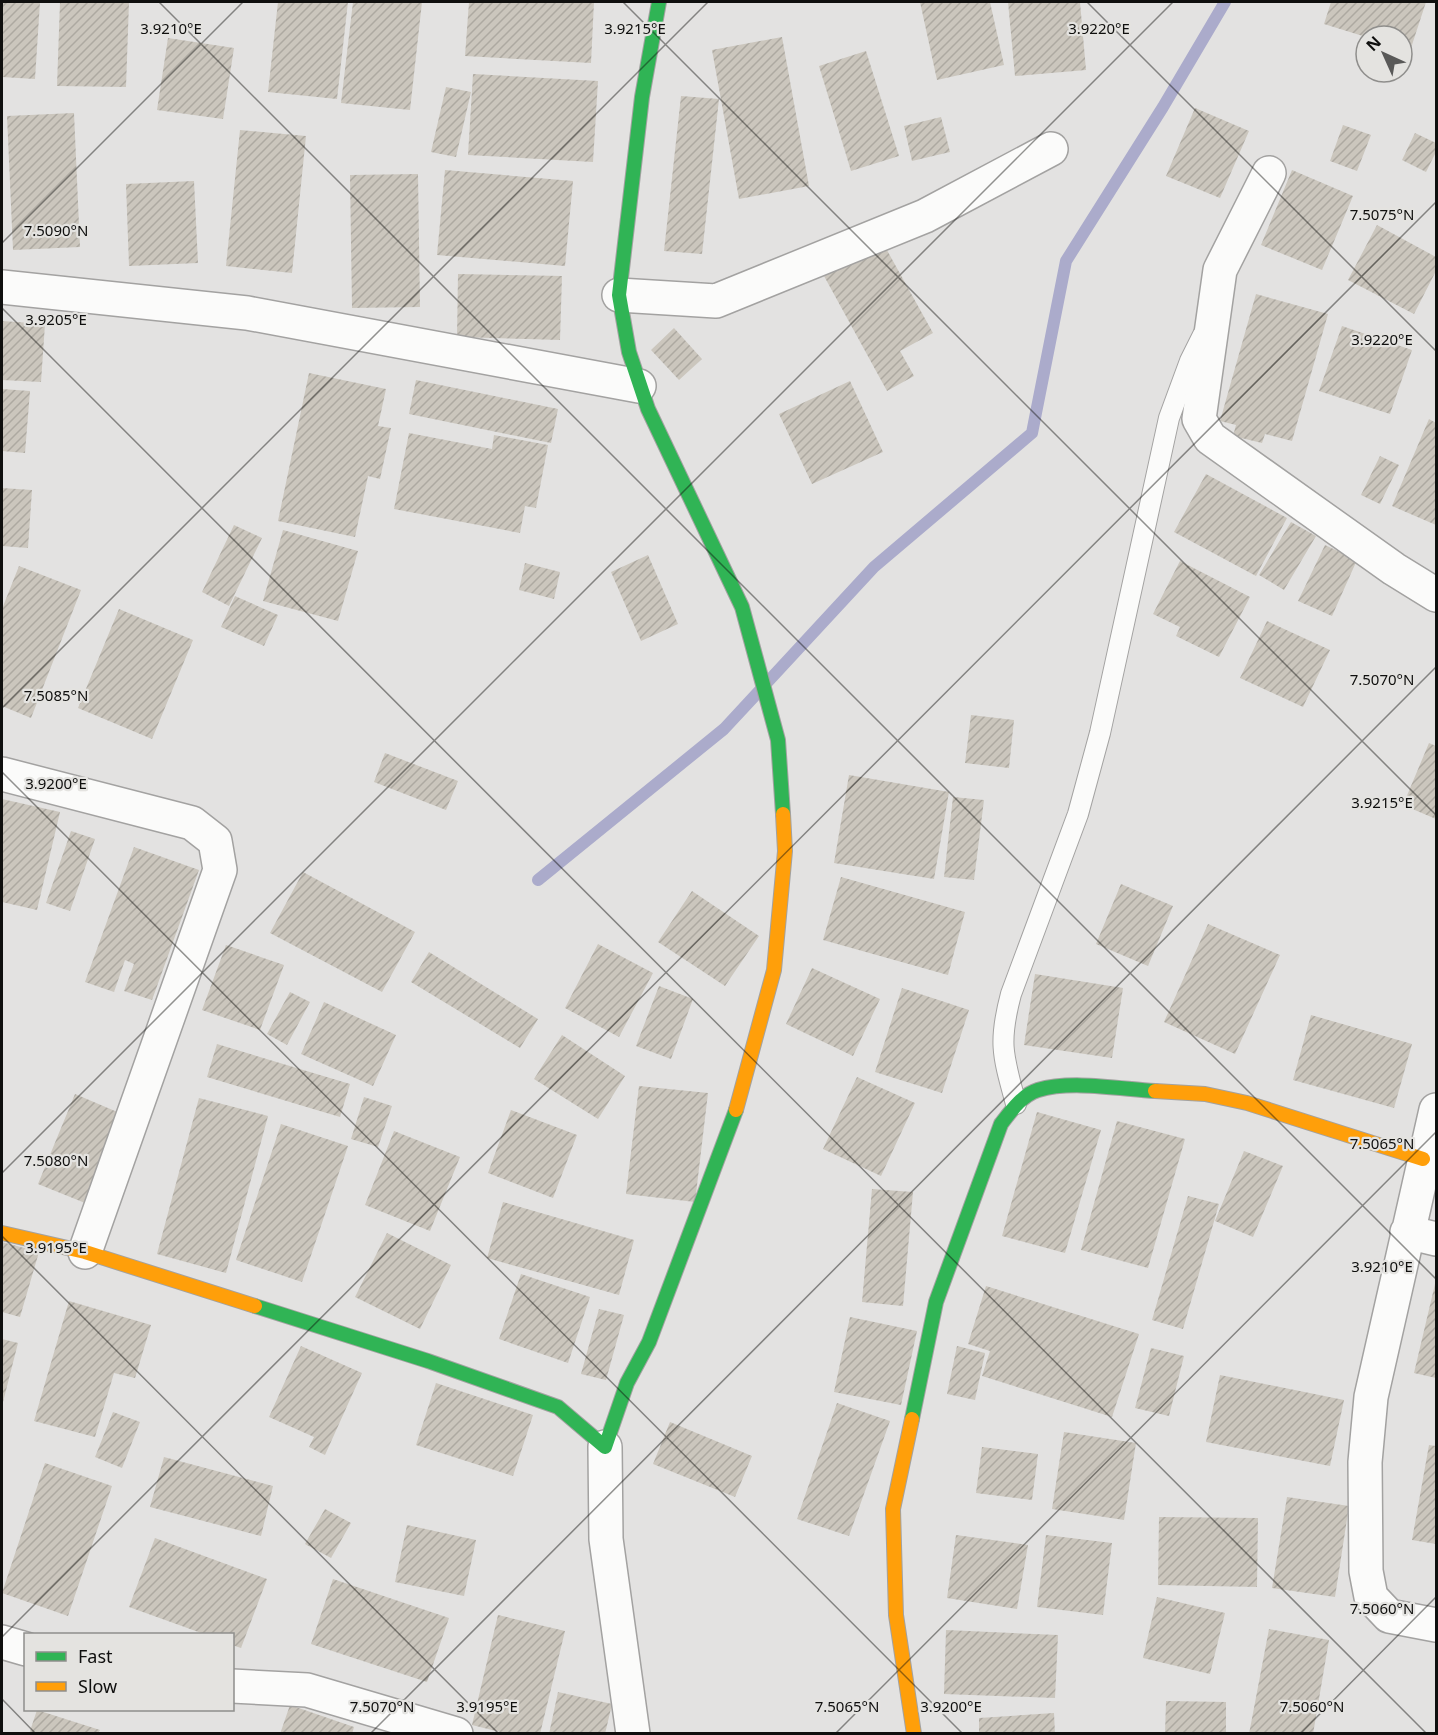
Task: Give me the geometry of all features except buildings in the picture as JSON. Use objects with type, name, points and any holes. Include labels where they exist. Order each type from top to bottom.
[{"type":"street","points":[[633,1734],[606,1539],[605,1447],[627,1383],[648,1342],[741,1097],[774,970],[785,851],[778,740],[742,607],[639,386],[629,352],[619,295],[642,97],[659,2]]},
{"type":"street","points":[[619,295],[716,301],[925,216],[1051,149]]},
{"type":"street","points":[[1269,173],[1220,270],[1199,419],[1210,438],[1394,569],[1437,595]]},
{"type":"street","points":[[2,287],[247,313],[639,386]]},
{"type":"street","points":[[2,774],[192,823],[215,841],[217,850],[220,870],[85,1252]]},
{"type":"street","points":[[914,1734],[896,1615],[893,1509],[936,1302],[1001,1124],[1016,1104],[1037,1090],[1068,1086],[1205,1094],[1247,1103],[1423,1159]]},
{"type":"street","points":[[1437,1110],[1423,1159],[1422,1235],[1371,1397],[1365,1462],[1366,1571],[1371,1597],[1389,1616],[1437,1625]]},
{"type":"street","points":[[2,1233],[85,1252],[417,1358],[558,1407],[605,1447]]},
{"type":"street","points":[[2,1642],[24,1648]]},
{"type":"street","points":[[234,1686],[307,1690],[379,1722],[456,1734]]},
{"type":"lane","points":[[1016,1104],[1002,1052],[1004,1019],[1078,814],[1100,734],[1169,418],[1190,361],[1213,314]]},
{"type":"waterway","points":[[538,880],[724,729],[874,567],[1032,433],[1066,261],[1163,107],[1225,2]]},
{"type":"traffic: fast","points":[[659,2],[642,97],[619,295],[629,352],[648,409],[742,607],[778,740],[783,814]]},
{"type":"traffic: fast","points":[[912,1419],[936,1302],[1001,1124],[1017,1104],[1032,1092],[1051,1087],[1081,1085],[1155,1091]]},
{"type":"traffic: fast","points":[[255,1306],[428,1361],[558,1407],[605,1447],[627,1383],[649,1342],[736,1110]]},
{"type":"traffic: slow","points":[[736,1110],[774,970],[785,851],[783,814]]},
{"type":"traffic: slow","points":[[1155,1091],[1205,1094],[1247,1103],[1423,1159]]},
{"type":"traffic: slow","points":[[2,1233],[85,1252],[255,1306]]},
{"type":"traffic: slow","points":[[912,1419],[893,1509],[896,1615],[914,1734]]}]
